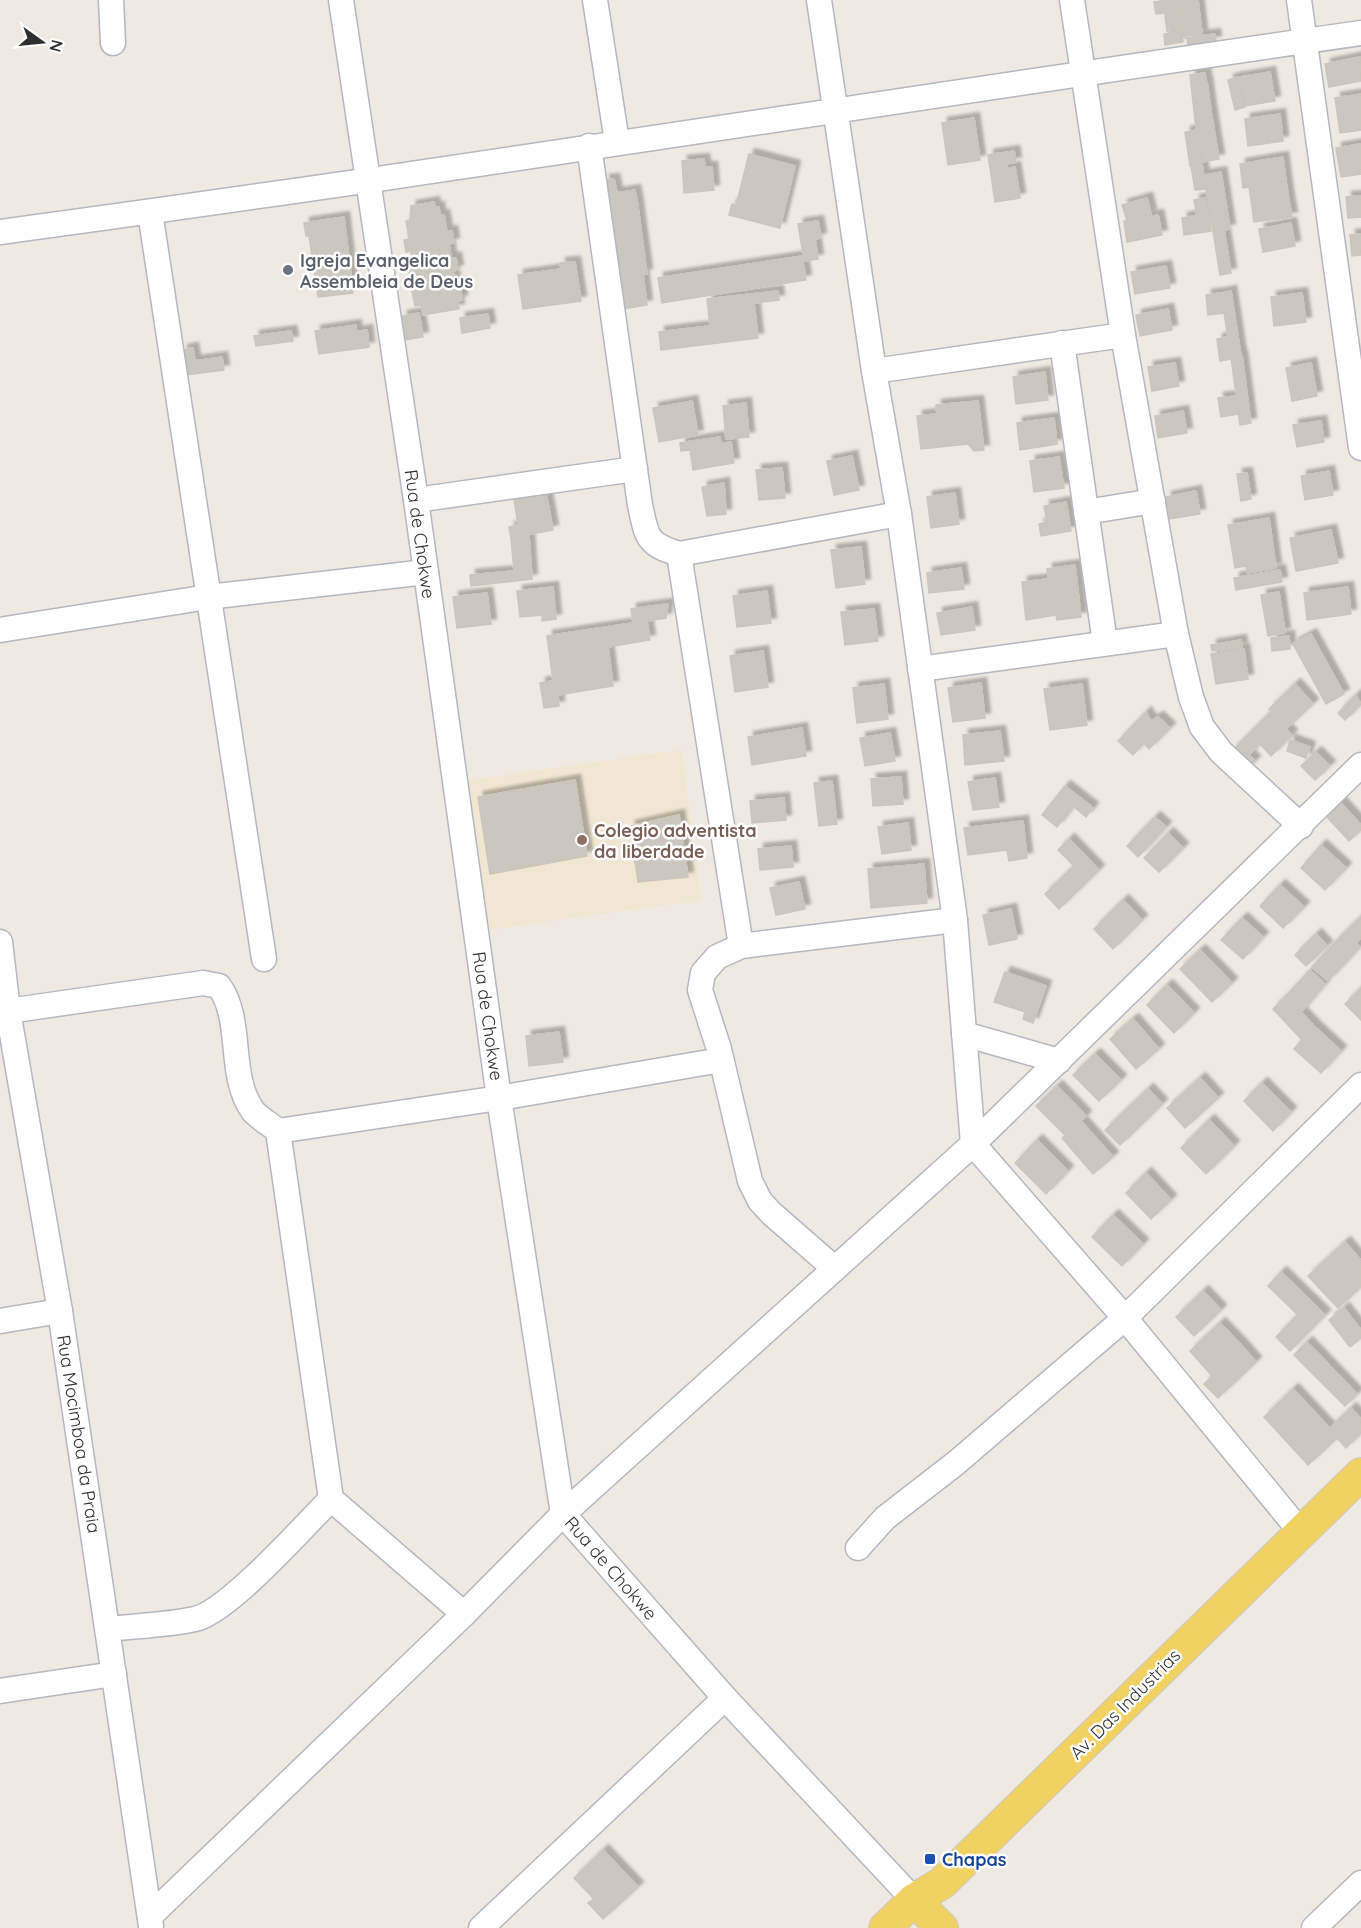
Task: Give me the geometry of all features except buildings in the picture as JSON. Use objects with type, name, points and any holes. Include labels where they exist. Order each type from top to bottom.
[{"type":"main road","name":"Av. Das Industrias","points":[[885,1928],[914,1900],[942,1883],[1300,1531],[1361,1474]]},
{"type":"main road","points":[[914,1900],[942,1928]]},
{"type":"street","points":[[111,0],[113,43]]},
{"type":"street","name":"Rua de Chokwe","points":[[341,0],[366,182],[416,500],[499,1098],[563,1514],[724,1698],[914,1900]]},
{"type":"street","points":[[595,0],[617,142]]},
{"type":"street","points":[[819,0],[874,371],[899,514],[955,920],[973,1144],[1125,1318],[1300,1531]]},
{"type":"street","points":[[1072,0],[1123,335],[1176,634],[1191,697],[1202,727],[1221,752],[1301,826]]},
{"type":"street","points":[[1299,0],[1358,384],[1361,448]]},
{"type":"street","points":[[0,232],[366,182],[589,146],[1361,33]]},
{"type":"street","points":[[589,146],[647,538],[653,544],[679,554],[899,514]]},
{"type":"street","points":[[150,212],[264,959]]},
{"type":"street","points":[[874,371],[1123,335]]},
{"type":"street","points":[[1062,343],[1105,643]]},
{"type":"street","points":[[416,500],[635,469]]},
{"type":"street","points":[[1086,512],[1153,501]]},
{"type":"street","points":[[679,554],[741,946]]},
{"type":"street","points":[[0,630],[208,597],[426,572]]},
{"type":"street","points":[[920,669],[1176,634]]},
{"type":"street","points":[[151,1922],[563,1514],[973,1144],[1361,765]]},
{"type":"street","points":[[834,1268],[780,1221],[755,1194],[736,1128],[721,1059],[700,990],[703,973],[717,957],[741,946],[955,920]]},
{"type":"street","name":"Rua Mocimboa da Praia","points":[[0,942],[8,1011],[60,1311],[151,1922]]},
{"type":"street","points":[[8,1011],[203,983],[219,986],[228,999],[241,1082],[253,1111],[278,1131],[331,1499],[464,1614]]},
{"type":"street","points":[[964,1034],[1059,1061]]},
{"type":"street","points":[[278,1131],[499,1098],[721,1059]]},
{"type":"street","points":[[858,1548],[885,1518],[956,1463],[1125,1318],[1361,1085]]},
{"type":"street","points":[[0,1320],[60,1311]]},
{"type":"street","points":[[108,1629],[196,1619],[212,1612],[233,1596],[331,1499]]},
{"type":"street","points":[[0,1691],[114,1674]]},
{"type":"street","points":[[481,1928],[724,1698]]},
{"type":"street","points":[[1314,1928],[1361,1883]]},
{"type":"shaded area","name":"Colegio adventista da liberdade","points":[[682,750],[701,900],[482,931],[463,781]]},
{"type":"place","name":"Igreja Evangelica Assembleia de Deus","points":[[288,270]]},
{"type":"place","name":"Colegio adventista da liberdade","points":[[582,840]]},
{"type":"place","name":"Chapas","points":[[930,1859]]}]
